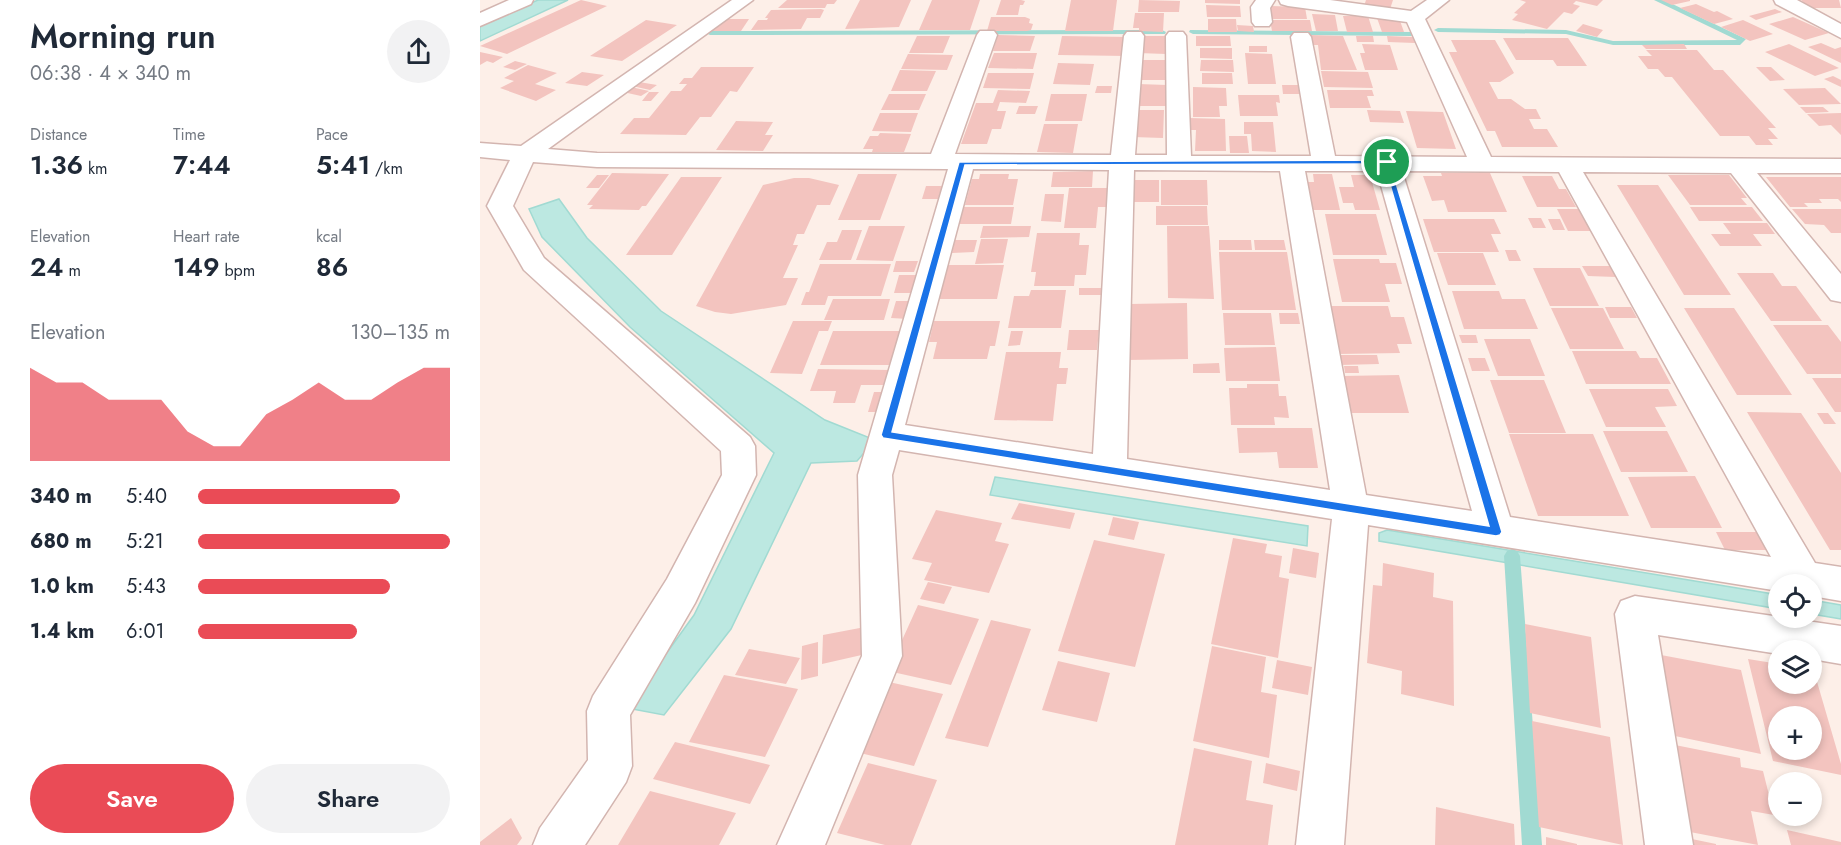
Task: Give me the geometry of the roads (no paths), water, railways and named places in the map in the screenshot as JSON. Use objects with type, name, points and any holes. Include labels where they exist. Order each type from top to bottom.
[{"type":"street","points":[[480,20],[524,0]]},
{"type":"street","points":[[557,845],[610,766],[608,711],[681,591],[739,475],[738,446],[534,264],[490,212],[524,155],[744,0]]},
{"type":"street","points":[[1262,22],[1260,7],[1266,0]]},
{"type":"street","points":[[1288,0],[1415,17],[1440,0]]},
{"type":"street","points":[[1783,0],[1841,32]]},
{"type":"street","points":[[1415,17],[1482,163]]},
{"type":"street","points":[[801,845],[882,656],[875,475],[951,163],[987,35]]},
{"type":"street","points":[[1109,471],[1122,162],[1134,36]]},
{"type":"street","points":[[1176,36],[1179,163]]},
{"type":"street","points":[[1301,37],[1308,163],[1351,509],[1320,845]]},
{"type":"street","points":[[480,150],[597,160],[951,163],[1387,162],[1841,166]]},
{"type":"street","points":[[1387,162],[1496,532]]},
{"type":"street","points":[[1566,163],[1801,574]]},
{"type":"street","points":[[1738,165],[1841,293]]},
{"type":"street","points":[[886,435],[1771,574]]},
{"type":"street","points":[[1822,581],[1841,584]]},
{"type":"street","points":[[1669,845],[1635,614],[1841,645]]},
{"type":"water","points":[[538,0],[568,0],[480,41],[480,26]]},
{"type":"water","points":[[559,199],[587,238],[661,311],[825,420],[875,440],[857,461],[811,463],[731,629],[664,715],[627,708],[694,615],[774,453],[630,327],[542,237],[529,209]]},
{"type":"water","points":[[995,477],[1308,526],[1307,546],[990,495]]},
{"type":"water","points":[[1387,530],[1768,593],[1768,607],[1379,541],[1379,533]]},
{"type":"water","points":[[1822,602],[1841,605],[1841,619],[1822,616]]},
{"type":"waterway","points":[[1438,30],[1566,32],[1613,43],[1740,43],[1742,39],[1658,0]]},
{"type":"waterway","points":[[710,33],[1162,32]]},
{"type":"waterway","points":[[1193,32],[1411,34]]},
{"type":"waterway","points":[[1512,556],[1532,845]]}]
